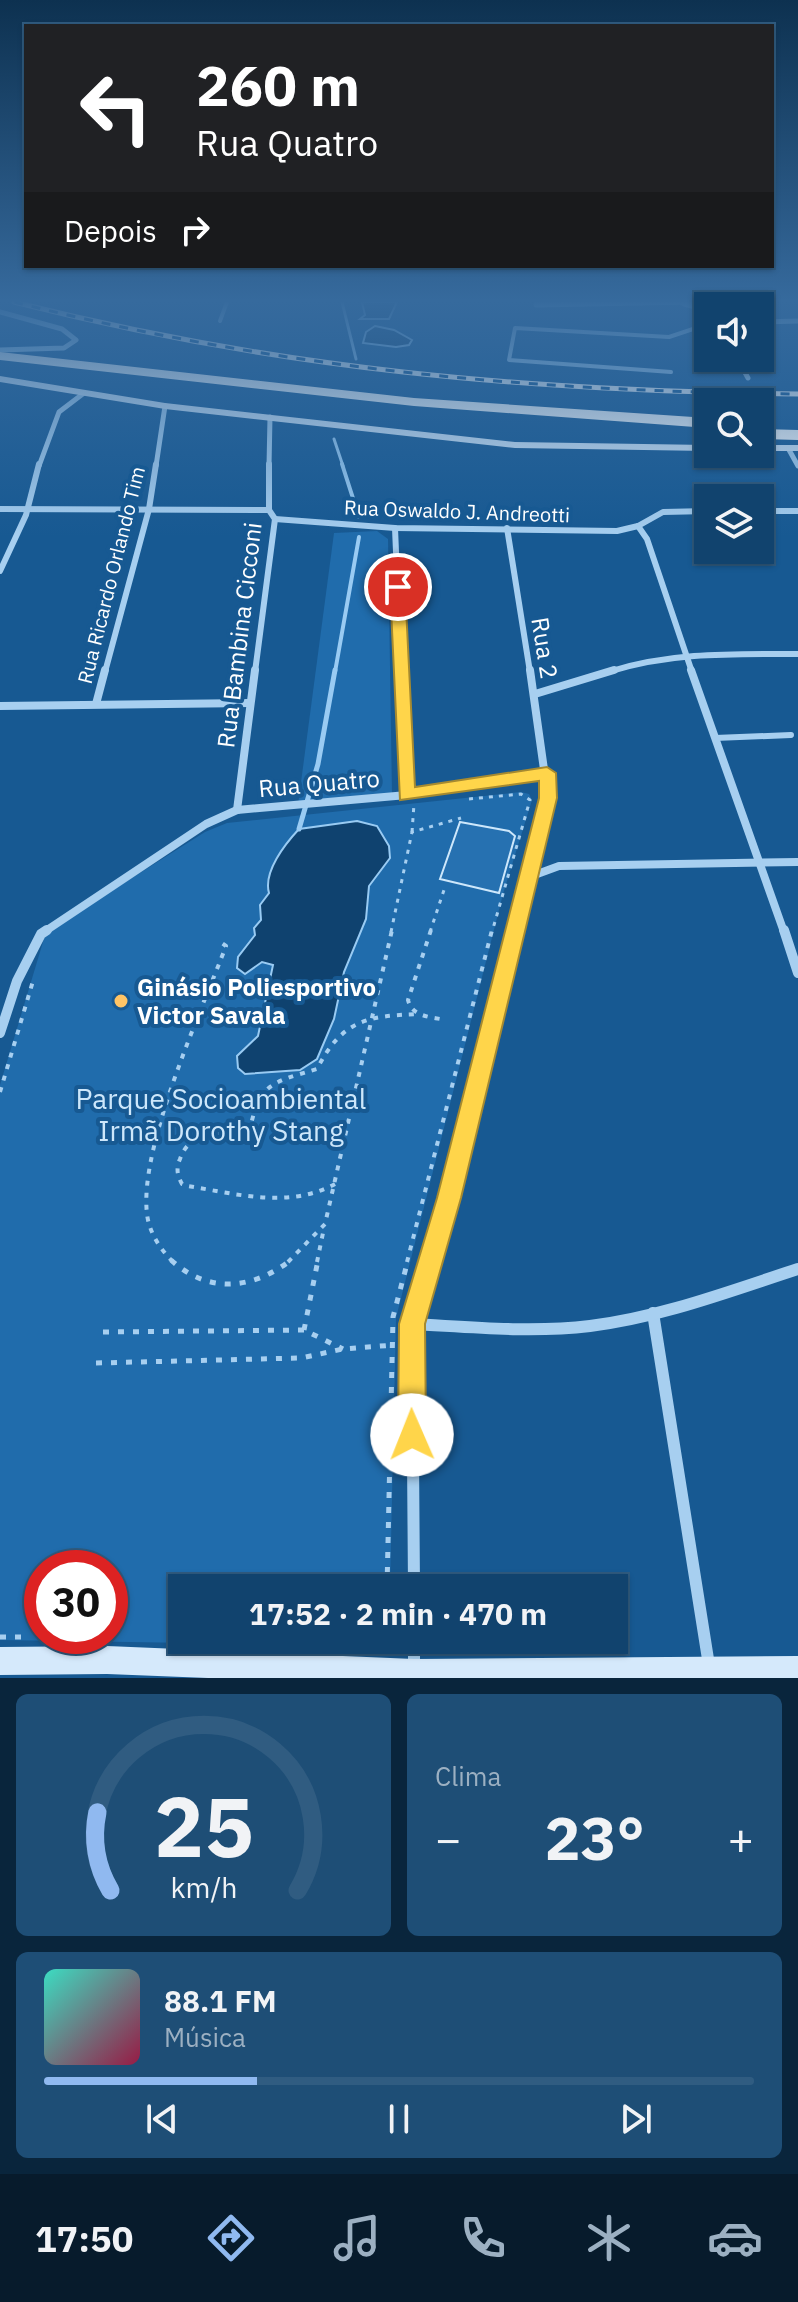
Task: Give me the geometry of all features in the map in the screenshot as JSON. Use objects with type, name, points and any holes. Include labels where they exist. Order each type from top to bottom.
[{"type":"highway","points":[[125,380],[315,402],[694,432]]},
{"type":"highway","points":[[216,380],[414,402],[694,422]]},
{"type":"highway","points":[[774,425],[798,425]]},
{"type":"highway","points":[[774,438],[795,444]]},
{"type":"street","points":[[8,380],[165,406],[515,445],[694,448]]},
{"type":"street","points":[[0,571],[28,510],[45,443],[62,405],[64,389]]},
{"type":"street","points":[[62,405],[84,393]]},
{"type":"street","name":"Rua Ricardo Orlando Tim","points":[[96,704],[149,509],[165,406]]},
{"type":"street","name":"Rua Bambina Cicconi","points":[[237,810],[275,519],[269,510],[270,417]]},
{"type":"street","points":[[774,446],[795,444],[798,466]]},
{"type":"street","points":[[0,509],[269,510]]},
{"type":"street","points":[[694,511],[663,512],[638,526],[647,539],[684,654],[762,863],[798,973]]},
{"type":"street","points":[[774,511],[798,511]]},
{"type":"street","name":"Rua Oswaldo J. Andreotti","points":[[275,519],[395,528],[617,531],[638,526]]},
{"type":"street","points":[[395,528],[407,795]]},
{"type":"street","name":"Rua 2","points":[[414,1574],[412,1324],[449,1198],[545,818],[547,773],[507,528]]},
{"type":"street","points":[[535,694],[648,659],[684,654],[798,654]]},
{"type":"street","points":[[0,706],[250,703]]},
{"type":"street","name":"Rua Quatro","points":[[237,810],[407,795],[547,773]]},
{"type":"street","points":[[0,1033],[17,981],[41,934],[206,824],[237,810]]},
{"type":"street","points":[[529,877],[559,866],[798,862]]},
{"type":"street","points":[[412,1324],[526,1329],[578,1327],[653,1313],[798,1269]]},
{"type":"street","points":[[653,1313],[711,1674]]},
{"type":"street","points":[[414,1654],[414,1675]]},
{"type":"street","points":[[0,1661],[106,1669],[414,1675],[711,1674],[798,1670]]},
{"type":"lane","points":[[715,738],[791,735]]},
{"type":"path","points":[[387,1574],[393,1317],[501,896],[530,800],[521,794],[459,800]]},
{"type":"path","points":[[304,1330],[325,1224],[374,1016],[412,832],[414,804],[429,802]]},
{"type":"path","points":[[412,832],[461,818]]},
{"type":"path","points":[[418,1014],[410,1008],[408,1000],[444,890]]},
{"type":"path","points":[[219,941],[226,946],[166,1112],[147,1183],[147,1214],[155,1240],[169,1259],[187,1272],[205,1282],[233,1288],[249,1286],[272,1275],[303,1250],[325,1224]]},
{"type":"path","points":[[0,1092],[35,976]]},
{"type":"path","points":[[338,1179],[324,1192],[292,1198],[188,1186],[182,1184],[176,1169],[183,1146],[192,1138],[249,1134],[256,1096],[263,1086],[317,1069],[331,1038],[374,1016],[418,1014],[446,1020]]},
{"type":"path","points":[[103,1332],[304,1330],[343,1349]]},
{"type":"path","points":[[96,1363],[301,1358],[343,1349],[410,1343]]},
{"type":"green space","points":[[377,531],[388,539],[392,796],[298,805],[334,533]]},
{"type":"green space","name":"Parque Socioambiental Irmã Dorothy Stang","points":[[521,792],[529,794],[532,800],[503,894],[396,1318],[390,1574],[168,1574],[168,1643],[128,1642],[128,1550],[24,1550],[24,1640],[0,1640],[0,1085],[46,932],[205,832],[227,823]]},
{"type":"shaded area","points":[[357,821],[377,826],[389,846],[390,858],[369,886],[366,919],[344,972],[334,1019],[317,1059],[300,1070],[245,1074],[238,1068],[237,1056],[258,1036],[273,965],[262,962],[245,974],[237,968],[238,957],[255,935],[254,928],[261,920],[260,905],[269,893],[272,867],[299,829]]},
{"type":"building","points":[[460,822],[509,831],[515,836],[499,893],[440,879]]},
{"type":"waterway","points":[[334,439],[343,466]]},
{"type":"waterway","points":[[342,464],[359,517]]},
{"type":"waterway","points":[[335,672],[359,537]]},
{"type":"waterway","points":[[299,829],[318,764],[335,670]]},
{"type":"railway","points":[[493,380],[598,388],[798,394]]},
{"type":"place","name":"Ginásio Poliesportivo Victor Savala","points":[[121,1001]]},
{"type":"route","points":[[398,587],[407,795],[547,773],[548,798],[449,1198],[412,1324],[412,1435]]}]
